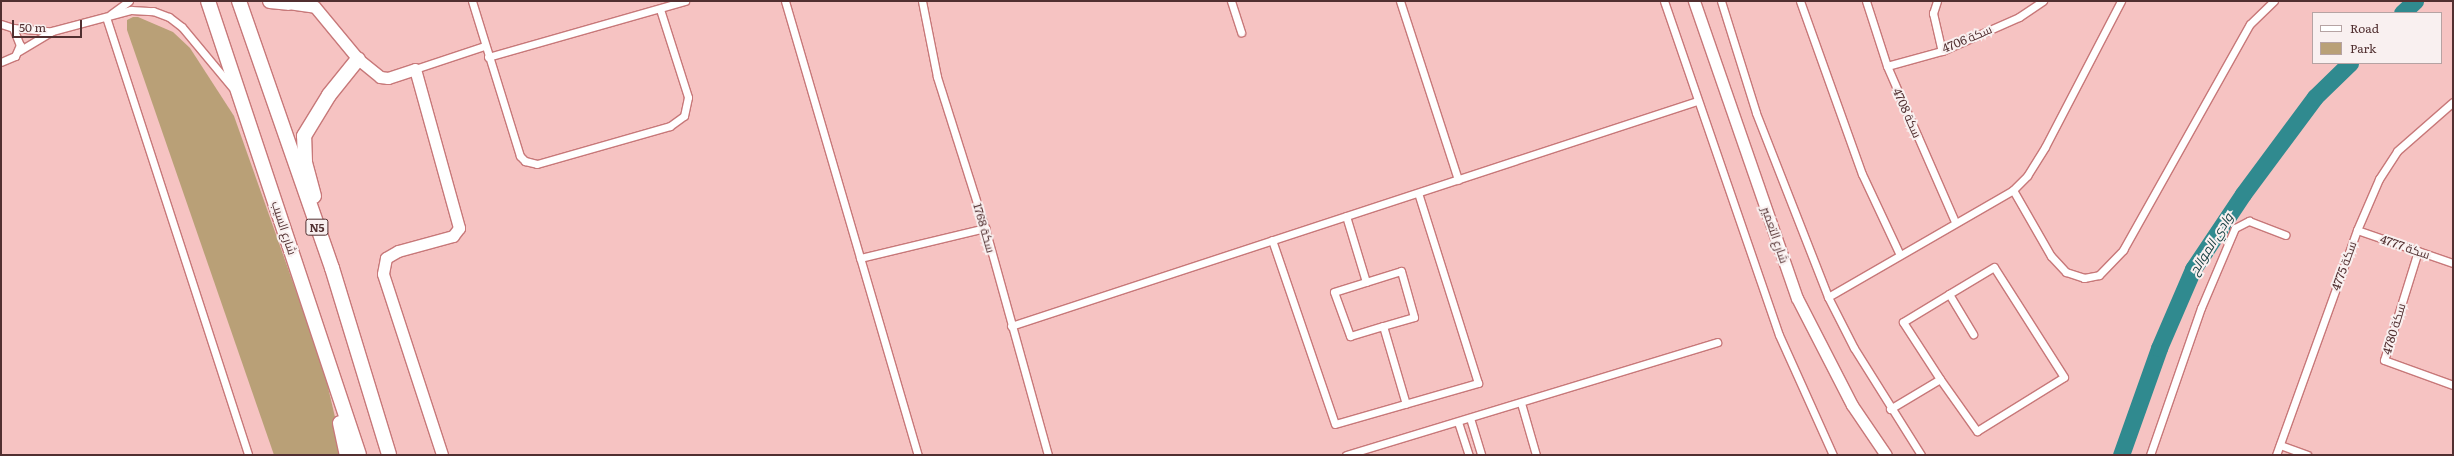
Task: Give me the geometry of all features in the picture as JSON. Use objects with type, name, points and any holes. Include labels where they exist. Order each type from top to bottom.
[{"type":"highway","name":"شارع السيب","points":[[208,1],[359,455]]},
{"type":"highway","name":"N5","points":[[239,1],[332,268],[389,455]]},
{"type":"highway","points":[[270,1],[288,2]]},
{"type":"highway","points":[[332,268],[305,162],[304,136],[329,95],[358,59]]},
{"type":"highway","points":[[332,375],[332,390],[347,455]]},
{"type":"street","points":[[106,18],[129,1]]},
{"type":"street","points":[[472,1],[484,46],[520,156],[525,161],[537,164],[670,126],[684,116],[688,97],[660,9]]},
{"type":"street","points":[[488,57],[685,1]]},
{"type":"street","points":[[785,1],[918,455]]},
{"type":"street","name":"سكة 1768","points":[[922,1],[938,77],[984,228],[1048,455]]},
{"type":"street","points":[[1231,1],[1241,32]]},
{"type":"street","points":[[1400,1],[1458,180]]},
{"type":"street","points":[[1664,1],[1697,101],[1779,335],[1833,455]]},
{"type":"street","name":"شارع التعمير","points":[[1694,1],[1797,298],[1852,405],[1886,455]]},
{"type":"street","points":[[1721,1],[1756,113],[1828,297],[1854,348],[1890,409],[1921,455]]},
{"type":"street","points":[[1800,1],[1862,174],[1900,255]]},
{"type":"street","name":"سكة 4708","points":[[1866,1],[1887,66],[1955,222]]},
{"type":"street","points":[[1937,1],[1933,13],[1942,51]]},
{"type":"street","name":"سكة 4706","points":[[1887,66],[1942,51],[2019,17],[2042,1]]},
{"type":"street","points":[[1828,297],[1955,222],[2013,190],[2027,176],[2045,147],[2121,1]]},
{"type":"street","points":[[2013,190],[2051,256],[2066,272],[2084,278],[2099,275],[2123,250],[2250,24],[2274,1]]},
{"type":"street","points":[[288,2],[315,6],[358,59],[380,77],[388,78],[484,46]]},
{"type":"street","points":[[1,62],[11,60],[19,51],[52,31],[142,10],[169,17],[196,42],[241,98]]},
{"type":"street","points":[[106,18],[248,455]]},
{"type":"street","points":[[1,24],[13,28],[52,31]]},
{"type":"street","points":[[13,28],[20,39],[19,51]]},
{"type":"street","points":[[415,69],[459,228],[453,236],[398,251],[386,258],[383,274],[442,455]]},
{"type":"street","points":[[1011,326],[1697,101]]},
{"type":"street","name":"سكة 4775","points":[[2276,455],[2357,230],[2379,179],[2397,151],[2453,102]]},
{"type":"street","points":[[1272,240],[1335,424],[1478,383],[1418,193]]},
{"type":"street","points":[[1346,216],[1366,282]]},
{"type":"street","points":[[2150,455],[2201,308],[2235,228],[2249,221],[2285,235]]},
{"type":"street","points":[[860,258],[984,228]]},
{"type":"street","name":"سكة 4777","points":[[2357,230],[2453,264]]},
{"type":"street","name":"سكة 4780","points":[[2418,251],[2384,360],[2453,384]]},
{"type":"street","points":[[1994,267],[2064,377],[1977,431],[1940,378],[1903,322],[1994,267]]},
{"type":"street","points":[[1401,272],[1414,317],[1383,326],[1350,336],[1334,292],[1401,272]]},
{"type":"street","points":[[1949,294],[1973,334]]},
{"type":"street","points":[[1383,326],[1406,404]]},
{"type":"street","points":[[1346,455],[1366,452],[1470,418],[1717,342]]},
{"type":"street","points":[[1890,409],[1940,378]]},
{"type":"street","points":[[1521,403],[1536,455]]},
{"type":"street","points":[[1470,418],[1481,455]]},
{"type":"street","points":[[1458,422],[1469,455]]},
{"type":"street","points":[[1873,437],[1879,455]]},
{"type":"street","points":[[2280,445],[2307,455]]},
{"type":"green space","points":[[133,17],[138,17],[173,32],[190,48],[234,116],[324,370],[338,430],[340,455],[274,455],[127,30],[127,20]]},
{"type":"waterway","name":"وادي الموالح","points":[[2403,12],[2415,1]]},
{"type":"waterway","name":"وادي الموالح","points":[[2121,455],[2159,348],[2193,269],[2243,194],[2315,97],[2349,64]]}]
